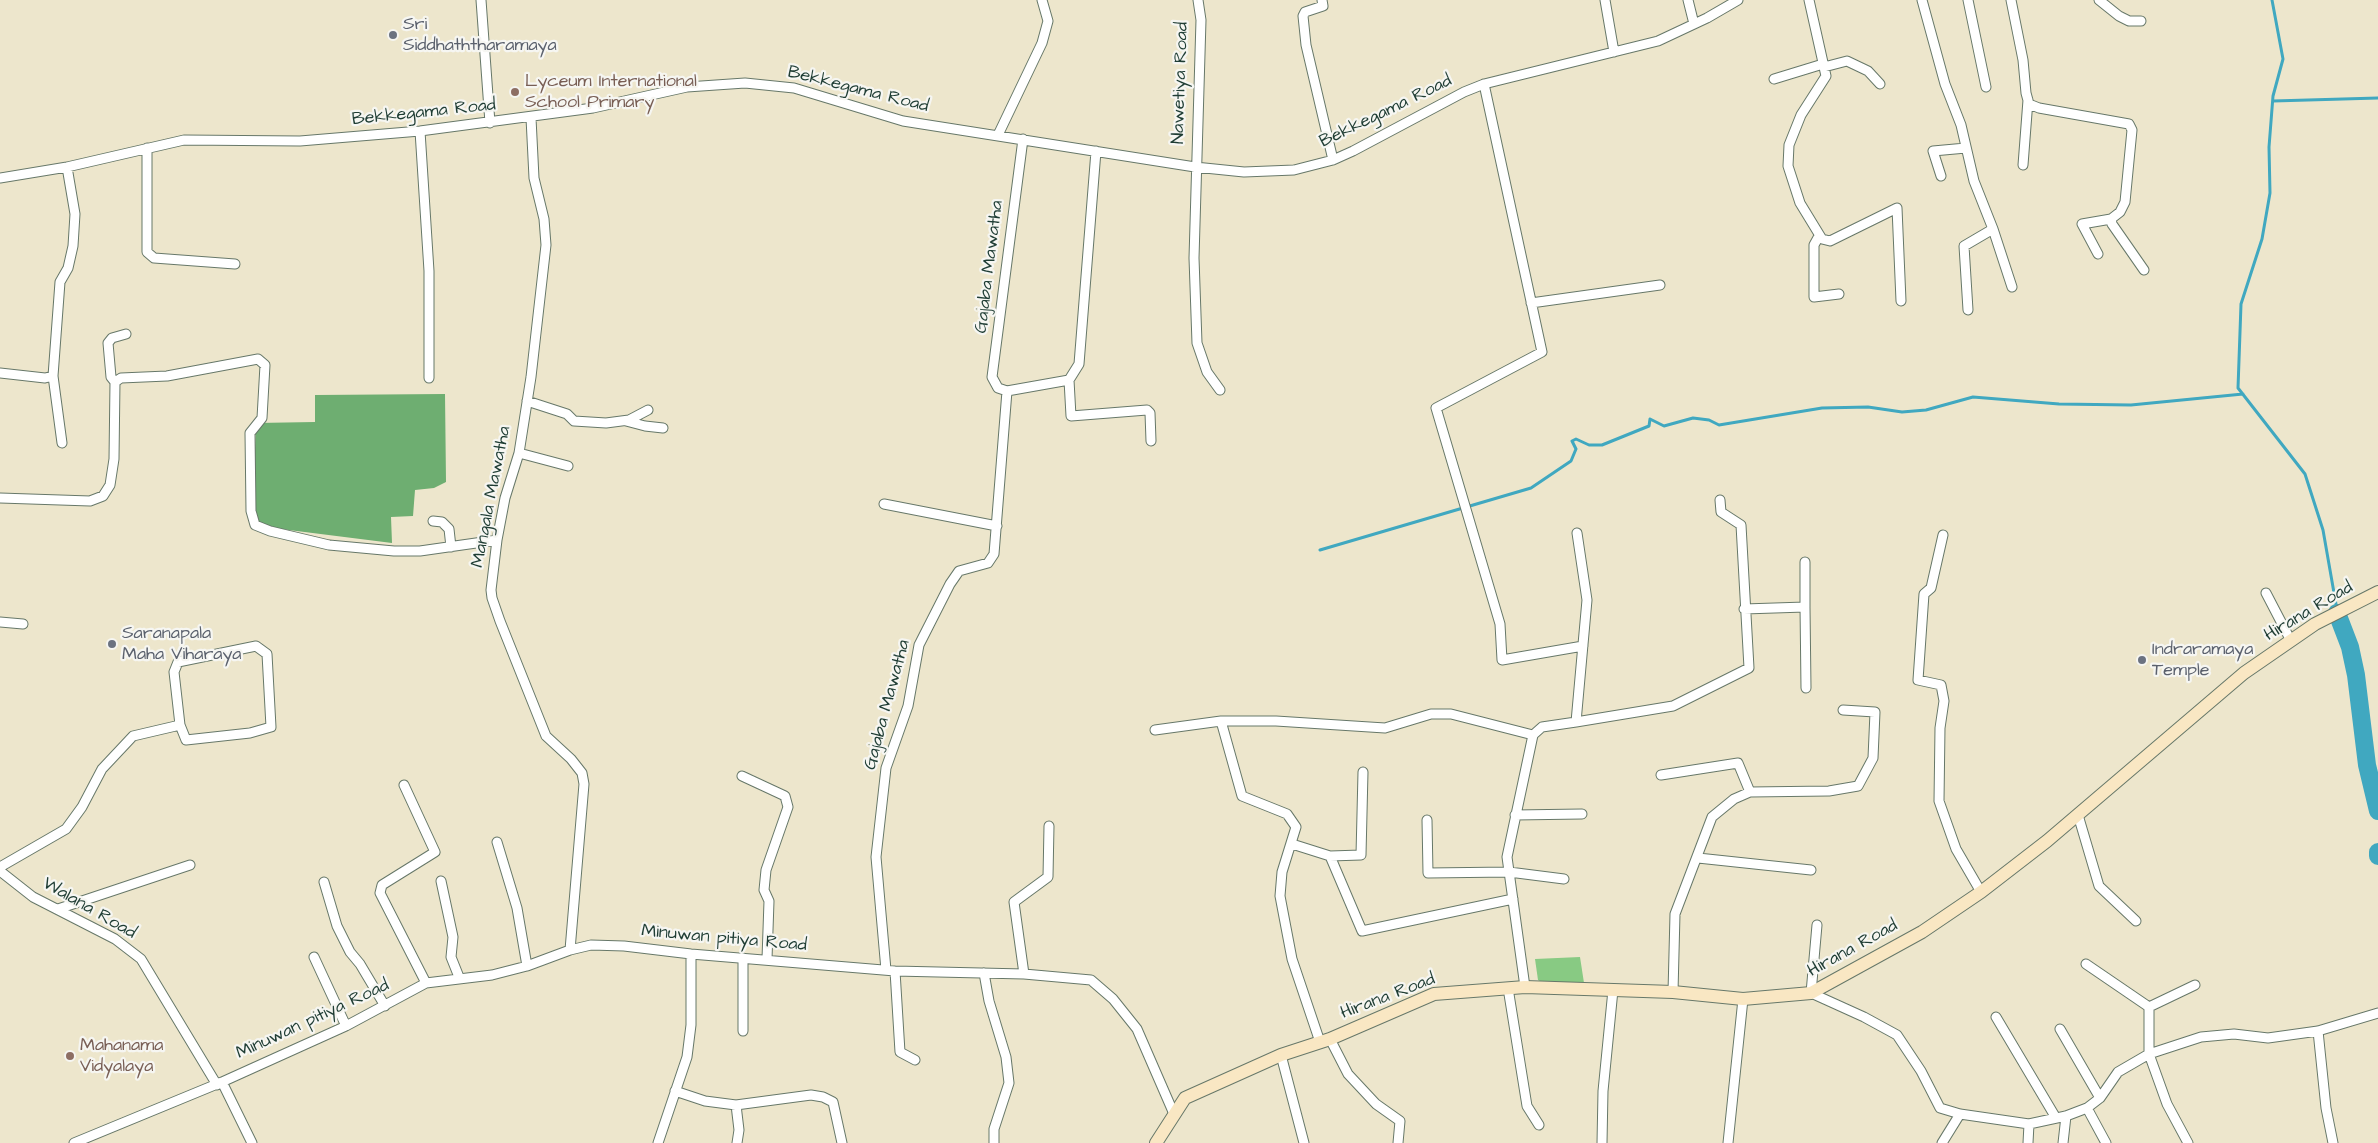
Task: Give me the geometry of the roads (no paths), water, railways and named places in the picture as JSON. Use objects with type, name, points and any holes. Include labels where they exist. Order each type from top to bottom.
[{"type":"street","points":[[482,0],[490,123]]},
{"type":"street","points":[[998,135],[1042,43],[1048,21],[1042,0]]},
{"type":"street","name":"Nawetiya Road","points":[[1198,0],[1201,20],[1195,167],[1194,258],[1197,343],[1206,372],[1220,390]]},
{"type":"street","points":[[1322,0],[1323,6],[1304,12],[1303,16],[1306,45],[1333,160]]},
{"type":"street","points":[[1605,0],[1614,52]]},
{"type":"street","points":[[1688,0],[1694,24]]},
{"type":"street","name":"Bekkegama Road","points":[[0,178],[67,166],[184,140],[300,141],[420,131],[531,118],[593,108],[687,87],[745,83],[794,88],[903,121],[1096,152],[1195,167],[1244,172],[1294,170],[1333,160],[1461,93],[1484,84],[1658,41],[1738,0]]},
{"type":"street","points":[[1809,0],[1826,76],[1801,115],[1789,145],[1788,166],[1800,203],[1822,240],[1830,241],[1897,208],[1901,302]]},
{"type":"street","points":[[1922,0],[1945,84],[1961,125],[1974,181],[1993,229],[2012,287]]},
{"type":"street","points":[[1968,0],[1986,87]]},
{"type":"street","points":[[2011,0],[2028,100],[2023,165]]},
{"type":"street","points":[[2099,0],[2118,16],[2129,21],[2141,21]]},
{"type":"street","points":[[1774,79],[1824,65],[1847,61],[1868,71],[1880,84]]},
{"type":"street","points":[[1484,84],[1542,352],[1436,408],[1500,624],[1502,660],[1583,646]]},
{"type":"street","points":[[2028,100],[2029,104],[2039,108],[2130,124],[2132,130],[2125,202],[2120,212],[2111,219],[2082,224],[2098,254]]},
{"type":"street","name":"Mangala Mawatha","points":[[531,118],[534,178],[547,236],[519,453],[505,498],[497,540],[491,590],[497,614],[546,736],[571,759],[582,773],[584,784],[570,950]]},
{"type":"street","points":[[420,131],[428,271],[429,378]]},
{"type":"street","name":"Gajaba Mawatha","points":[[915,1060],[900,1052],[876,857],[886,768],[908,706],[919,645],[950,584],[959,571],[988,563],[994,554],[1007,391],[998,388],[992,377],[1023,139]]},
{"type":"street","points":[[147,148],[147,252],[154,258],[235,264]]},
{"type":"street","points":[[1941,176],[1932,151],[1966,148]]},
{"type":"street","points":[[1096,152],[1078,364],[1069,380],[1071,416],[1147,410],[1150,413],[1151,441]]},
{"type":"street","points":[[62,443],[53,376],[60,282],[68,268],[73,246],[75,214],[67,166]]},
{"type":"street","points":[[2111,219],[2112,224],[2144,270]]},
{"type":"street","points":[[1968,310],[1964,246],[1993,229]]},
{"type":"street","points":[[1820,236],[1814,245],[1814,297],[1840,294]]},
{"type":"street","points":[[1531,303],[1660,285]]},
{"type":"street","points":[[0,498],[90,500],[103,496],[110,485],[114,459],[115,382],[111,377],[108,343],[112,338],[126,334]]},
{"type":"street","points":[[115,382],[121,378],[167,376],[258,359],[265,365],[262,418],[250,433],[250,511],[255,525],[270,531],[329,545],[394,552],[420,551],[497,540]]},
{"type":"street","points":[[0,373],[45,378],[53,376]]},
{"type":"street","points":[[1007,391],[1069,380]]},
{"type":"street","points":[[527,401],[568,414],[574,421],[606,423],[626,421],[663,428]]},
{"type":"street","points":[[626,421],[648,410]]},
{"type":"street","points":[[519,453],[568,466]]},
{"type":"street","points":[[1525,986],[1507,857],[1533,735],[1542,727],[1673,706],[1749,668],[1744,609],[1741,524],[1721,512],[1720,500]]},
{"type":"street","points":[[884,504],[997,526]]},
{"type":"street","points":[[433,521],[442,522],[449,528],[451,546]]},
{"type":"street","points":[[1576,722],[1587,600],[1577,533]]},
{"type":"street","points":[[1943,535],[1931,588],[1924,594],[1918,680],[1941,685],[1944,701],[1940,728],[1939,801],[1956,849],[1981,892]]},
{"type":"street","points":[[1805,562],[1806,688]]},
{"type":"street","name":"Hirana Road","points":[[1156,1143],[1185,1098],[1281,1054],[1325,1041],[1434,994],[1525,986],[1673,992],[1743,999],[1811,993],[1922,932],[1981,892],[2078,815],[2244,673],[2316,624],[2378,592]]},
{"type":"street","points":[[2266,594],[2291,641]]},
{"type":"street","points":[[1744,609],[1805,607]]},
{"type":"street","points":[[0,622],[23,624]]},
{"type":"street","points":[[256,646],[267,654],[271,727],[250,732],[186,740],[180,725],[174,672],[178,662],[256,646]]},
{"type":"street","points":[[1673,992],[1675,914],[1698,858],[1712,817],[1734,799],[1750,792],[1829,791],[1858,786],[1873,758],[1875,712],[1843,710]]},
{"type":"street","points":[[1155,730],[1221,720],[1276,721],[1386,728],[1431,714],[1451,714],[1533,735]]},
{"type":"street","points":[[1221,720],[1242,796],[1287,814],[1296,827],[1282,872],[1280,896],[1292,959],[1325,1041],[1348,1074],[1376,1104],[1400,1121],[1398,1143]]},
{"type":"street","points":[[0,867],[66,829],[82,807],[102,769],[133,736],[180,725]]},
{"type":"street","points":[[1662,775],[1738,762],[1750,792]]},
{"type":"street","points":[[1292,844],[1330,856],[1361,855],[1363,772]]},
{"type":"street","points":[[742,776],[784,796],[788,807],[766,870],[764,890],[769,900],[767,959]]},
{"type":"street","points":[[404,785],[435,852],[382,885],[380,893],[426,983]]},
{"type":"street","points":[[1515,815],[1582,814]]},
{"type":"street","points":[[2078,815],[2098,886],[2136,921]]},
{"type":"street","points":[[1427,820],[1428,873],[1509,872],[1564,879]]},
{"type":"street","points":[[1024,974],[1014,902],[1048,877],[1049,826]]},
{"type":"street","points":[[497,842],[517,908],[527,966]]},
{"type":"street","points":[[1330,856],[1362,931],[1513,899]]},
{"type":"street","points":[[1698,858],[1811,870]]},
{"type":"street","points":[[58,909],[190,865]]},
{"type":"street","name":"Walana Road","points":[[0,871],[32,897],[115,940],[141,958],[252,1143]]},
{"type":"street","points":[[441,881],[453,937],[451,957],[459,977]]},
{"type":"street","points":[[324,882],[337,926],[350,952],[360,964],[385,1006]]},
{"type":"street","points":[[1817,924],[1811,993],[1864,1017],[1897,1035],[1921,1071],[1940,1108],[1960,1114],[2029,1124],[2066,1116],[2087,1108],[2100,1098],[2118,1072],[2148,1054],[2201,1037],[2234,1034],[2268,1038],[2318,1031],[2378,1012]]},
{"type":"street","name":"Minuwan pitiya Road","points":[[74,1143],[218,1084],[346,1026],[426,983],[459,977],[492,975],[527,966],[570,950],[592,945],[624,946],[691,954],[890,970],[1024,974],[1090,980],[1113,999],[1137,1029],[1174,1114]]},
{"type":"street","points":[[658,1143],[687,1057],[691,1025],[691,954]]},
{"type":"street","points":[[314,957],[346,1026]]},
{"type":"street","points":[[743,958],[743,1031]]},
{"type":"street","points":[[2086,964],[2149,1007]]},
{"type":"street","points":[[984,973],[989,1000],[1006,1057],[1009,1082],[994,1129],[994,1143]]},
{"type":"street","points":[[2149,1007],[2196,985]]},
{"type":"street","points":[[1508,988],[1527,1106],[1539,1125]]},
{"type":"street","points":[[1602,1143],[1603,1091],[1613,990]]},
{"type":"street","points":[[1728,1143],[1743,999]]},
{"type":"street","points":[[2149,1007],[2148,1054],[2167,1104],[2188,1143]]},
{"type":"street","points":[[1996,1018],[2056,1118]]},
{"type":"street","points":[[2060,1029],[2100,1098]]},
{"type":"street","points":[[2318,1031],[2326,1108],[2333,1143]]},
{"type":"street","points":[[1281,1054],[1304,1143]]},
{"type":"street","points":[[675,1091],[705,1101],[736,1106],[811,1095],[823,1097],[833,1102],[842,1143]]},
{"type":"street","points":[[736,1106],[739,1130],[737,1143]]},
{"type":"street","points":[[2087,1108],[2106,1143]]},
{"type":"street","points":[[1942,1143],[1960,1114]]},
{"type":"street","points":[[2064,1143],[2066,1116]]},
{"type":"street","points":[[2028,1143],[2029,1124]]},
{"type":"waterway","points":[[2272,0],[2283,59],[2273,96],[2269,147],[2270,193],[2262,239],[2241,304],[2238,388],[2305,474],[2323,530],[2337,610]]},
{"type":"waterway","points":[[2273,101],[2378,98]]},
{"type":"waterway","points":[[1320,550],[1531,488],[1571,461],[1576,449],[1572,441],[1576,439],[1589,445],[1602,445],[1649,426],[1650,419],[1664,426],[1693,418],[1709,420],[1719,425],[1822,408],[1868,407],[1902,412],[1926,410],[1973,397],[2059,404],[2131,405],[2243,394]]},
{"type":"waterway","points":[[2337,613],[2350,647],[2356,675],[2367,765],[2378,811]]},
{"type":"place","name":"Sri Siddhaththaramaya","points":[[393,35]]},
{"type":"place","name":"Lyceum International School Primary","points":[[515,92]]},
{"type":"place","name":"Saranapala Maha Viharaya","points":[[112,644]]},
{"type":"place","name":"Indraramaya Temple","points":[[2142,660]]},
{"type":"place","name":"Mahanama Vidyalaya","points":[[70,1056]]}]
